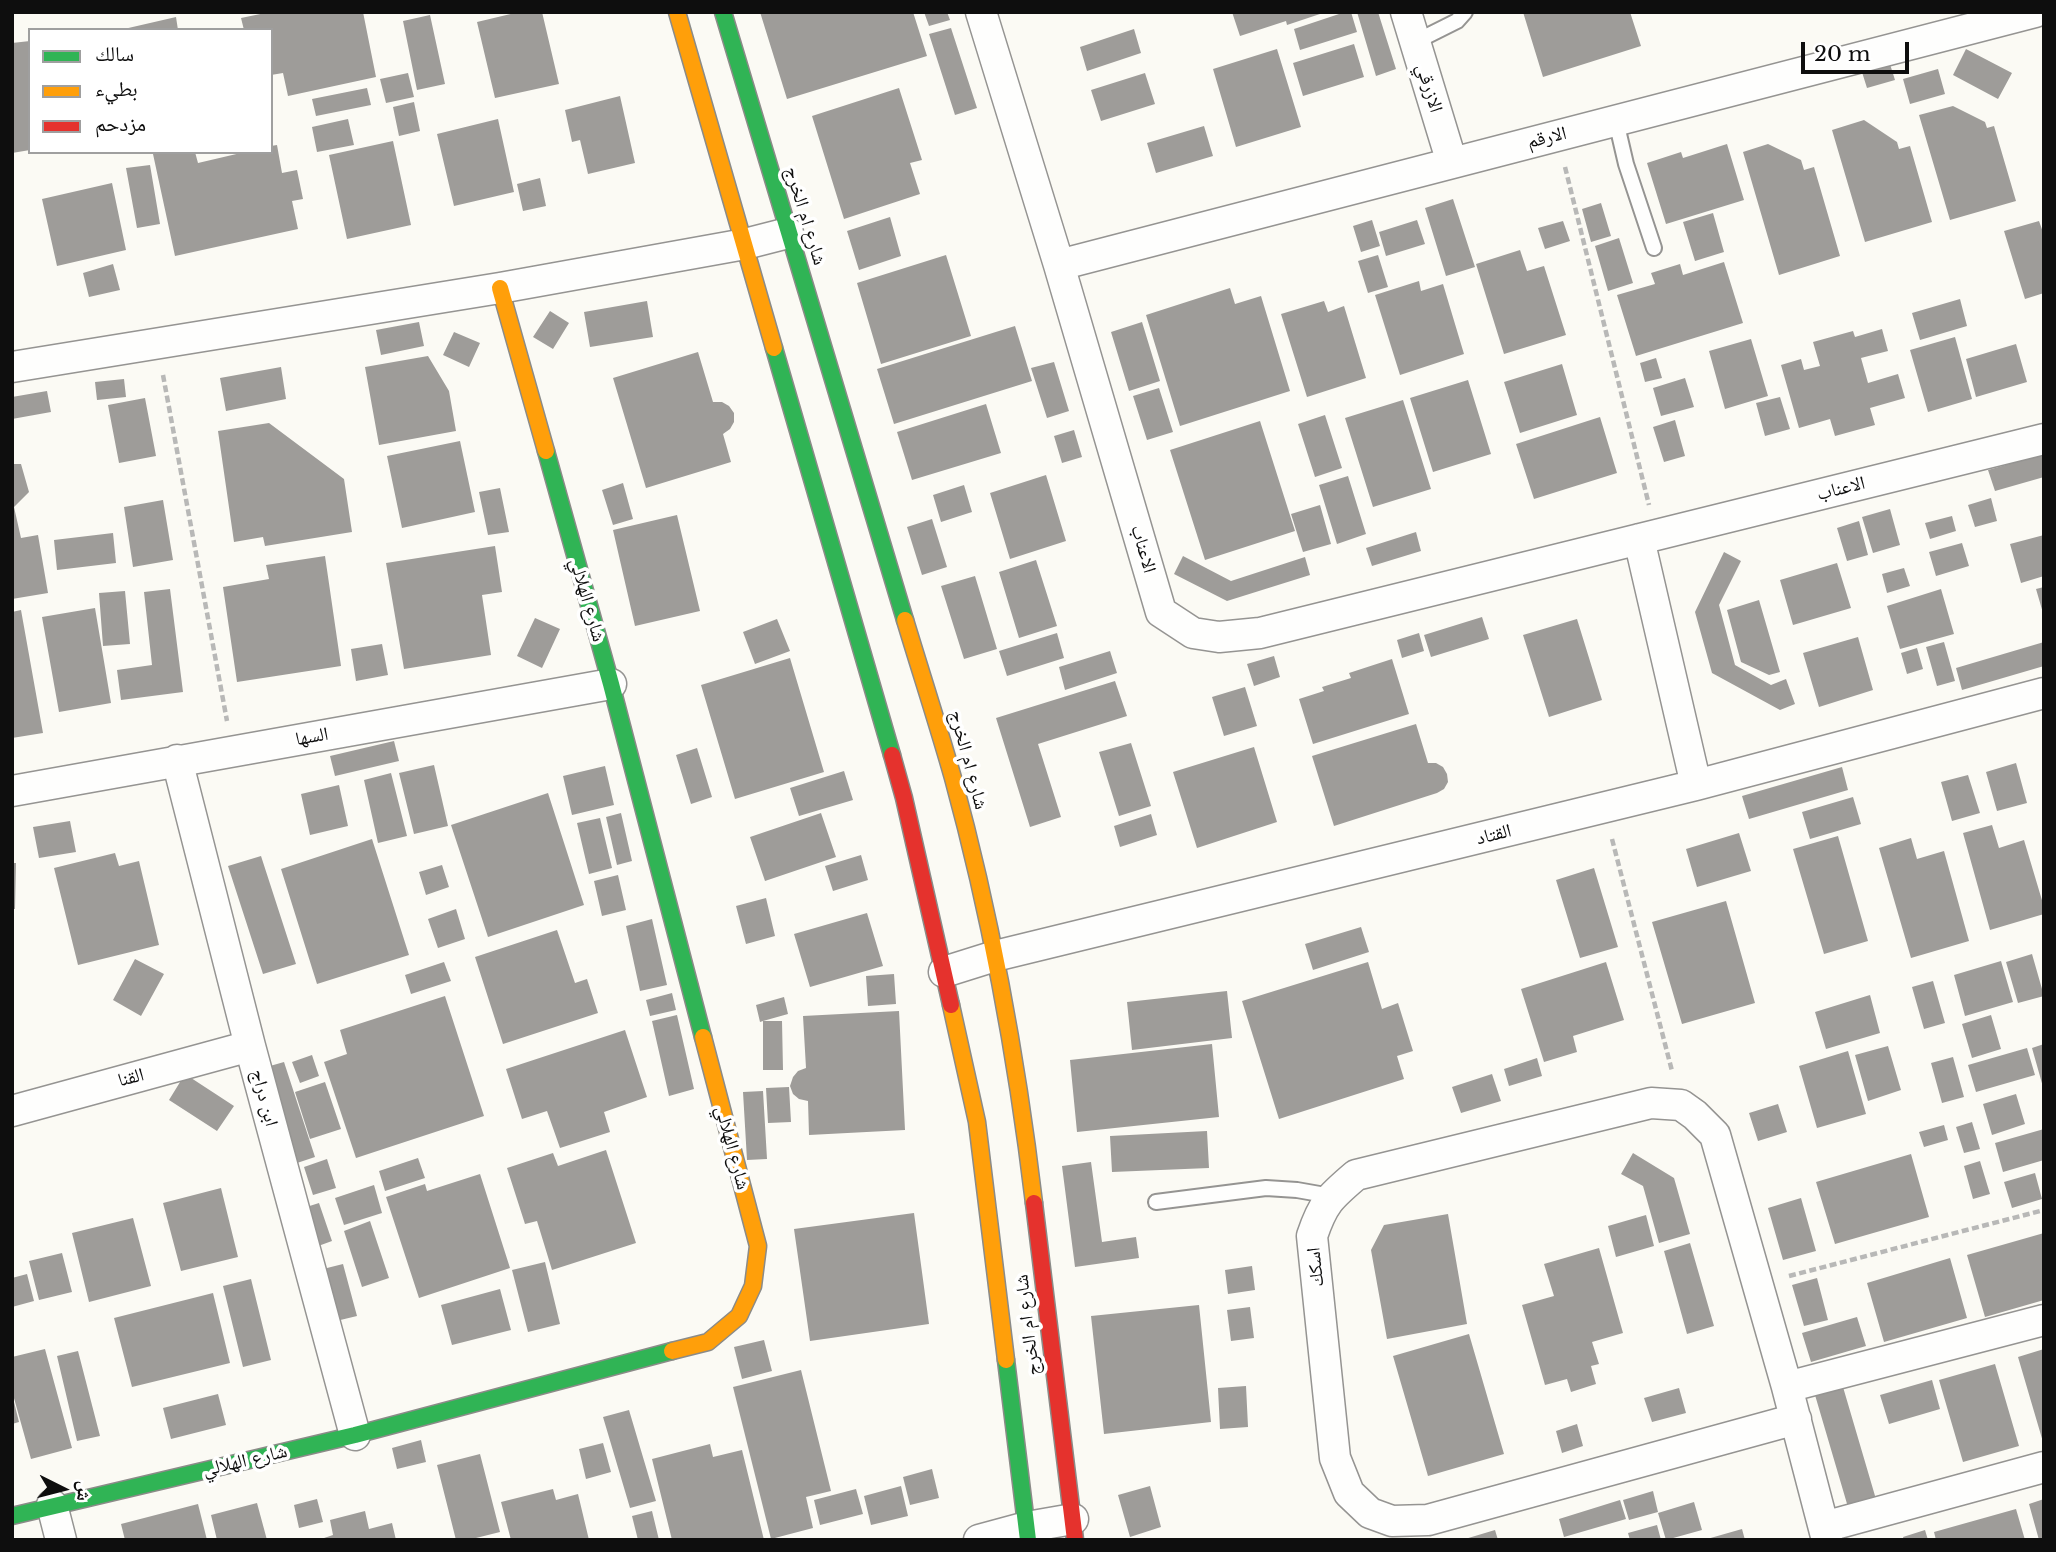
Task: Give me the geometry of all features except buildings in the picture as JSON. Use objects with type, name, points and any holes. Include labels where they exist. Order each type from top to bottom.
[{"type":"street","name":"شارع ام الخرج","points":[[677,12],[904,798],[977,1122],[1027,1533]]},
{"type":"street","name":"شارع ام الخرج","points":[[723,12],[953,779],[995,956],[1023,1110],[1074,1529]]},
{"type":"street","name":"الاعناب","points":[[981,12],[1161,612],[1193,633],[1219,637],[1260,633],[2044,439]]},
{"type":"street","name":"الازرقي","points":[[1406,12],[1452,163]]},
{"type":"street","name":"الارقم","points":[[1059,265],[2035,12]]},
{"type":"street","points":[[2041,12],[2044,23]]},
{"type":"street","points":[[12,367],[500,288],[746,244],[788,233]]},
{"type":"street","name":"شارع الهلالي","points":[[12,1516],[355,1435],[708,1342],[738,1316],[752,1286],[758,1246],[611,684],[500,288]]},
{"type":"street","points":[[1648,537],[1696,785]]},
{"type":"street","name":"السها","points":[[12,791],[611,684]]},
{"type":"street","name":"القتاد","points":[[944,972],[995,956],[1696,785],[2044,693]]},
{"type":"street","name":"ابن دراج","points":[[177,760],[355,1435]]},
{"type":"street","name":"القنا","points":[[12,1111],[250,1045]]},
{"type":"street","name":"اسكك","points":[[1681,1105],[1651,1103],[1356,1175],[1331,1196],[1320,1210],[1312,1236],[1335,1458],[1349,1493],[1370,1513],[1392,1521],[1428,1520],[1796,1419]]},
{"type":"street","points":[[1681,1105],[1715,1135],[1796,1419],[1825,1533],[2044,1467]]},
{"type":"street","points":[[1787,1387],[2044,1320]]},
{"type":"street","points":[[52,1505],[61,1540]]},
{"type":"street","points":[[979,1540],[1074,1529]]},
{"type":"lane","points":[[1415,42],[1457,21],[1465,12]]},
{"type":"lane","points":[[1616,121],[1626,164],[1654,248]]},
{"type":"lane","points":[[1156,1202],[1266,1188],[1331,1196]]},
{"type":"path","points":[[1557,136],[1648,537]]},
{"type":"path","points":[[158,343],[233,751]]},
{"type":"path","points":[[1604,808],[1681,1105]]},
{"type":"path","points":[[1757,1285],[2044,1210]]},
{"type":"traffic: fast","points":[[723,12],[905,620]]},
{"type":"traffic: fast","points":[[774,348],[892,755]]},
{"type":"traffic: fast","points":[[546,451],[611,684],[703,1037]]},
{"type":"traffic: fast","points":[[12,1516],[355,1435],[672,1351]]},
{"type":"traffic: fast","points":[[1006,1360],[1028,1540]]},
{"type":"traffic: slow","points":[[677,12],[774,348]]},
{"type":"traffic: slow","points":[[500,288],[546,451]]},
{"type":"traffic: slow","points":[[905,620],[953,778],[991,936],[1020,1096],[1034,1203]]},
{"type":"traffic: slow","points":[[951,1005],[977,1122],[1006,1360]]},
{"type":"traffic: slow","points":[[672,1351],[708,1342],[739,1316],[753,1286],[758,1246],[703,1037]]},
{"type":"traffic: jam","points":[[892,755],[951,1005]]},
{"type":"traffic: jam","points":[[1034,1203],[1075,1540]]}]
